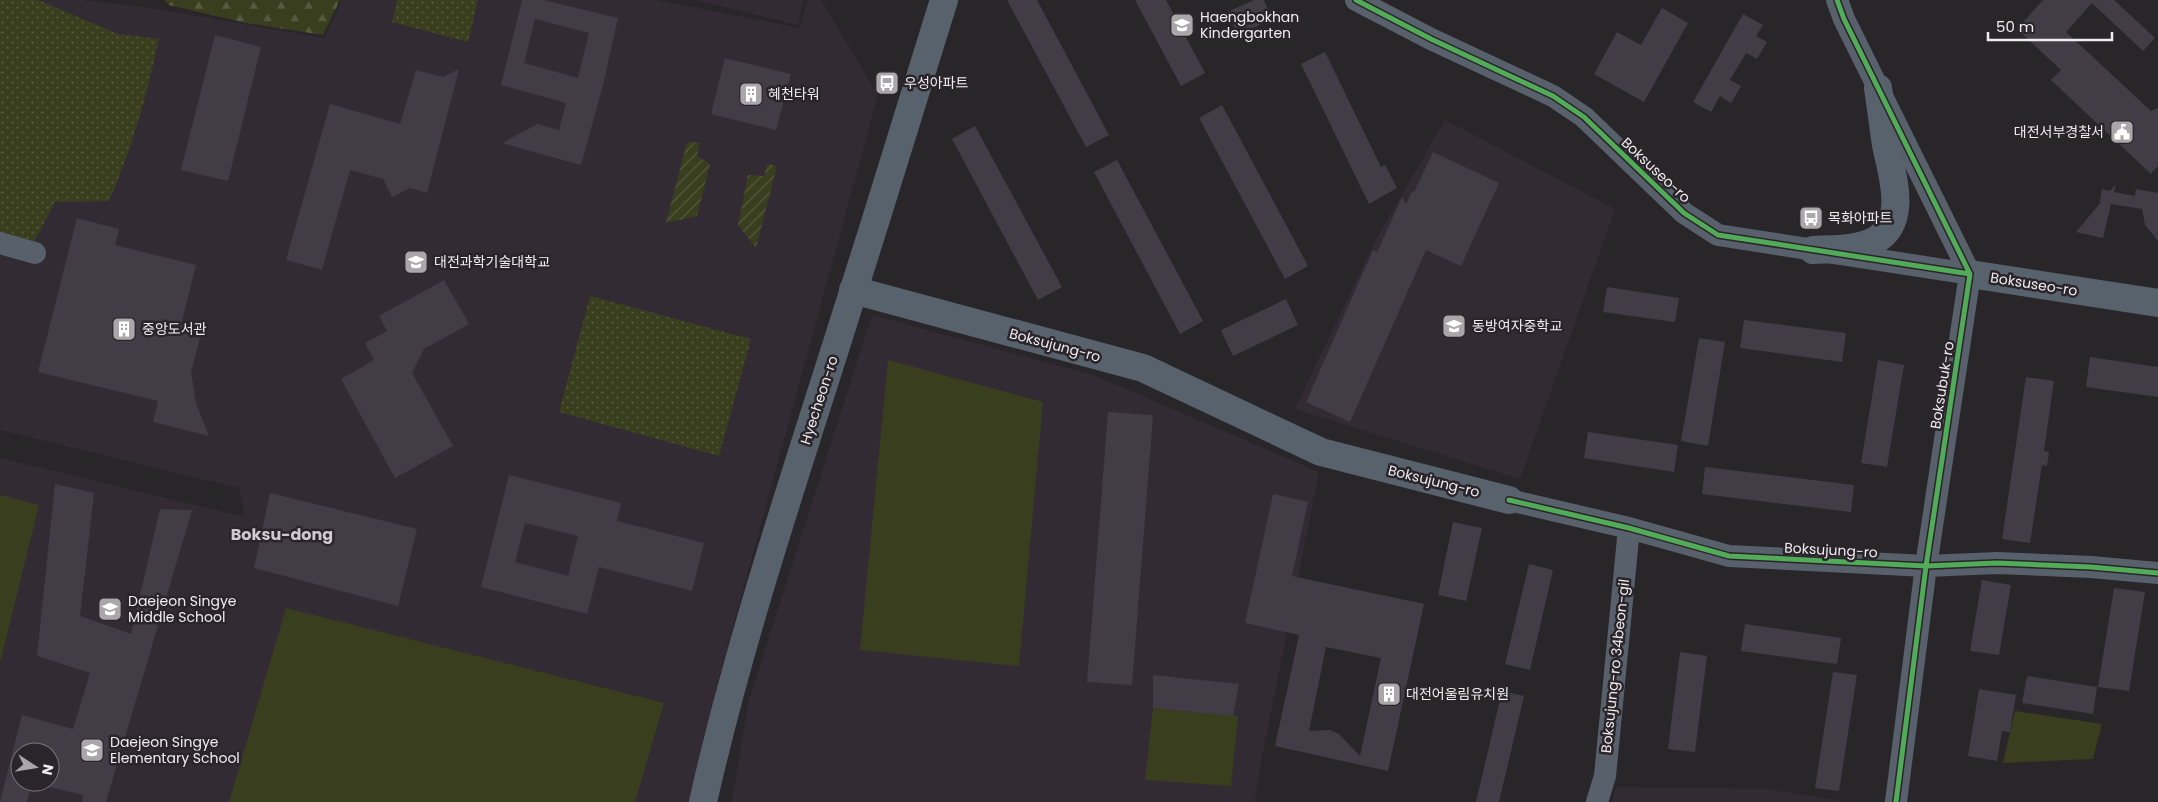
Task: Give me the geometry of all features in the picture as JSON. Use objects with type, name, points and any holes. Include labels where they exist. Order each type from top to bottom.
[{"type":"main road","name":"Hyecheon-ro","points":[[703,802],[722,719],[762,578],[944,0]]},
{"type":"main road","points":[[1813,250],[1859,246],[1875,240],[1887,228],[1894,216],[1896,197],[1878,88]]},
{"type":"main road","name":"Boksuseo-ro","points":[[1970,274],[2158,303]]},
{"type":"main road","name":"Boksujung-ro","points":[[854,290],[1144,368],[1321,452],[1508,500]]},
{"type":"street","name":"Boksuseo-ro","points":[[1356,0],[1431,40],[1553,96],[1584,118],[1684,213],[1718,235],[1970,274]]},
{"type":"street","points":[[1837,0],[1844,19],[1970,274]]},
{"type":"street","points":[[0,243],[35,253]]},
{"type":"street","name":"Boksubuk-ro","points":[[1896,802],[1926,566],[1970,274]]},
{"type":"street","name":"Boksujung-ro","points":[[1508,500],[1628,528],[1729,556],[1926,566],[1997,563],[2091,567],[2158,573]]},
{"type":"street","name":"Boksujung-ro 34beon-gil","points":[[1597,802],[1605,776],[1628,528]]},
{"type":"shaded area","name":"대전과학기술대학교","points":[[0,0],[79,0],[145,7],[324,38],[342,0],[656,0],[800,28],[808,0],[821,0],[878,95],[720,674],[691,802],[0,802],[0,458],[245,517],[239,488],[0,430]]},
{"type":"shaded area","points":[[696,0],[803,0],[798,25]]},
{"type":"shaded area","name":"동방여자중학교","points":[[1445,120],[1615,209],[1520,479],[1295,409],[1374,243]]},
{"type":"shaded area","points":[[872,315],[1096,376],[1319,472],[1260,767],[1255,802],[732,802],[748,703]]},
{"type":"shaded area","points":[[1616,787],[1766,789],[1849,802],[1612,802]]},
{"type":"green space","points":[[0,0],[38,0],[118,34],[159,39],[138,121],[109,201],[55,202],[33,244],[0,235]]},
{"type":"green space","points":[[164,0],[340,0],[323,35],[246,23],[169,5]]},
{"type":"green space","points":[[397,0],[478,0],[468,42],[392,22]]},
{"type":"green space","points":[[687,142],[700,143],[697,156],[710,164],[697,216],[666,223]]},
{"type":"green space","points":[[767,164],[777,166],[756,248],[738,225],[748,175],[764,176]]},
{"type":"green space","points":[[590,296],[751,339],[719,456],[559,412]]},
{"type":"green space","points":[[888,360],[1043,402],[1019,666],[860,650]]},
{"type":"green space","points":[[0,495],[39,505],[0,663]]},
{"type":"green space","points":[[286,608],[664,703],[635,802],[229,802]]},
{"type":"green space","points":[[1153,708],[1238,716],[1231,786],[1145,780]]},
{"type":"green space","points":[[2015,711],[2102,724],[2093,759],[2003,763]]},
{"type":"building","points":[[522,0],[543,0],[618,18],[603,85],[581,165],[502,143],[537,124],[559,130],[566,103],[501,85]],"holes":[[[535,19],[589,33],[578,78],[524,63]]]},
{"type":"building","points":[[1007,0],[1037,0],[1109,135],[1086,147]]},
{"type":"building","points":[[1135,0],[1166,0],[1205,73],[1181,86]]},
{"type":"building","points":[[1254,0],[1264,0],[1272,19],[1238,35],[1227,12]]},
{"type":"building","points":[[2043,0],[2114,0],[2155,38],[2143,51],[2092,3],[2066,32],[2151,111],[2158,108],[2158,166],[2151,174],[2051,80],[2061,70],[2017,29]]},
{"type":"building","points":[[1662,8],[1688,23],[1644,102],[1594,74],[1617,32],[1641,45]]},
{"type":"building","points":[[1743,14],[1763,25],[1756,36],[1767,42],[1757,59],[1746,53],[1730,80],[1741,86],[1731,103],[1720,96],[1711,112],[1693,102]]},
{"type":"building","points":[[215,35],[261,47],[228,181],[181,170]]},
{"type":"building","points":[[1325,52],[1381,167],[1385,165],[1397,188],[1369,204],[1301,64]]},
{"type":"building","name":"혜천타워","points":[[725,58],[791,74],[776,130],[711,114]]},
{"type":"building","points":[[459,69],[427,193],[410,188],[392,197],[383,179],[350,170],[322,270],[286,260],[330,104],[400,124],[416,70],[443,77]]},
{"type":"building","points":[[1222,105],[1308,266],[1285,279],[1199,118]]},
{"type":"building","points":[[975,126],[1062,287],[1038,300],[952,139]]},
{"type":"building","points":[[1433,152],[1499,183],[1461,266],[1426,250],[1350,422],[1306,402],[1373,250],[1377,252],[1402,197],[1406,204],[1412,191],[1414,192]]},
{"type":"building","points":[[1117,160],[1203,321],[1180,334],[1094,172]]},
{"type":"building","points":[[2116,184],[2114,192],[2135,196],[2136,189],[2158,193],[2158,241],[2145,225],[2142,209],[2111,204],[2103,238],[2076,232],[2101,202],[2102,189],[2110,191]]},
{"type":"building","name":"중앙도서관","points":[[77,218],[119,229],[115,245],[196,265],[181,325],[202,330],[191,372],[196,403],[209,436],[153,422],[158,401],[38,372]]},
{"type":"building","points":[[444,280],[469,324],[424,349],[412,373],[453,446],[395,478],[341,379],[374,360],[365,343],[387,331],[379,316]]},
{"type":"building","points":[[1607,287],[1679,298],[1675,322],[1603,312]]},
{"type":"building","points":[[1286,299],[1298,325],[1233,356],[1221,330]]},
{"type":"building","points":[[1744,320],[1846,333],[1842,362],[1740,348]]},
{"type":"building","points":[[1699,338],[1725,342],[1708,446],[1681,441]]},
{"type":"building","points":[[2090,357],[2158,367],[2158,397],[2086,387]]},
{"type":"building","points":[[1878,360],[1904,365],[1887,467],[1861,463]]},
{"type":"building","points":[[2026,377],[2054,381],[2044,451],[2049,452],[2047,466],[2042,465],[2030,543],[2002,539]]},
{"type":"building","points":[[1108,412],[1153,415],[1132,685],[1087,682]]},
{"type":"building","points":[[1588,432],[1678,445],[1674,472],[1584,458]]},
{"type":"building","points":[[1705,467],[1854,485],[1851,512],[1702,494]]},
{"type":"building","points":[[509,475],[621,503],[617,521],[704,543],[692,591],[599,567],[587,614],[481,587]],"holes":[[[525,523],[578,536],[568,576],[515,562]]]},
{"type":"building","points":[[55,484],[94,493],[80,616],[131,634],[160,509],[192,510],[106,802],[82,802],[83,795],[60,789],[60,742],[15,742],[22,715],[73,729],[90,673],[37,656]]},
{"type":"building","points":[[270,493],[417,529],[398,606],[254,568]]},
{"type":"building","name":"대전어울림유치원","points":[[1273,494],[1308,502],[1292,576],[1424,604],[1388,771],[1275,746],[1299,635],[1245,623]],"holes":[[[1326,647],[1381,658],[1360,756],[1339,734],[1330,730],[1309,731]]]},
{"type":"building","points":[[1453,522],[1482,528],[1466,601],[1438,595]]},
{"type":"building","points":[[1529,564],[1553,570],[1530,670],[1505,664]]},
{"type":"building","points":[[1982,580],[2011,585],[1999,655],[1970,651]]},
{"type":"building","points":[[2114,588],[2145,592],[2129,691],[2098,687]]},
{"type":"building","points":[[1745,624],[1841,638],[1837,664],[1741,651]]},
{"type":"building","points":[[1680,652],[1707,656],[1695,752],[1668,749]]},
{"type":"building","points":[[1833,672],[1857,675],[1839,791],[1815,788]]},
{"type":"building","points":[[1153,675],[1239,684],[1233,716],[1153,708]]},
{"type":"building","points":[[2027,676],[2097,687],[2093,714],[2022,703]]},
{"type":"building","points":[[1979,689],[2016,695],[2010,732],[2002,731],[1997,761],[1968,756]]},
{"type":"building","points":[[1502,691],[1524,696],[1499,802],[1476,802]]},
{"type":"building","points":[[10,762],[10,792],[30,792],[27,802],[0,802]]},
{"type":"cycle path","points":[[1356,0],[1431,39],[1553,96],[1584,117],[1684,213],[1718,235],[1970,274]]},
{"type":"cycle path","points":[[1837,0],[1844,19],[1970,274],[1926,566],[1896,802]]},
{"type":"cycle path","points":[[1509,500],[1629,528],[1729,556],[1926,566],[1997,563],[2091,567],[2158,573]]},
{"type":"place","name":"Haengbokhan Kindergarten","points":[[1182,25]]},
{"type":"place","name":"우성아파트","points":[[887,83]]},
{"type":"place","name":"혜천타워","points":[[751,94]]},
{"type":"place","name":"대전서부경찰서","points":[[2122,132]]},
{"type":"place","name":"목화아파트","points":[[1811,218]]},
{"type":"place","name":"대전과학기술대학교","points":[[416,262]]},
{"type":"place","name":"동방여자중학교","points":[[1454,326]]},
{"type":"place","name":"중앙도서관","points":[[124,329]]},
{"type":"place","name":"Daejeon Singye Middle School","points":[[110,609]]},
{"type":"place","name":"대전어울림유치원","points":[[1389,694]]},
{"type":"place","name":"Daejeon Singye Elementary School","points":[[92,750]]},
{"type":"district","name":"Boksu-dong","points":[[282,534]]}]
